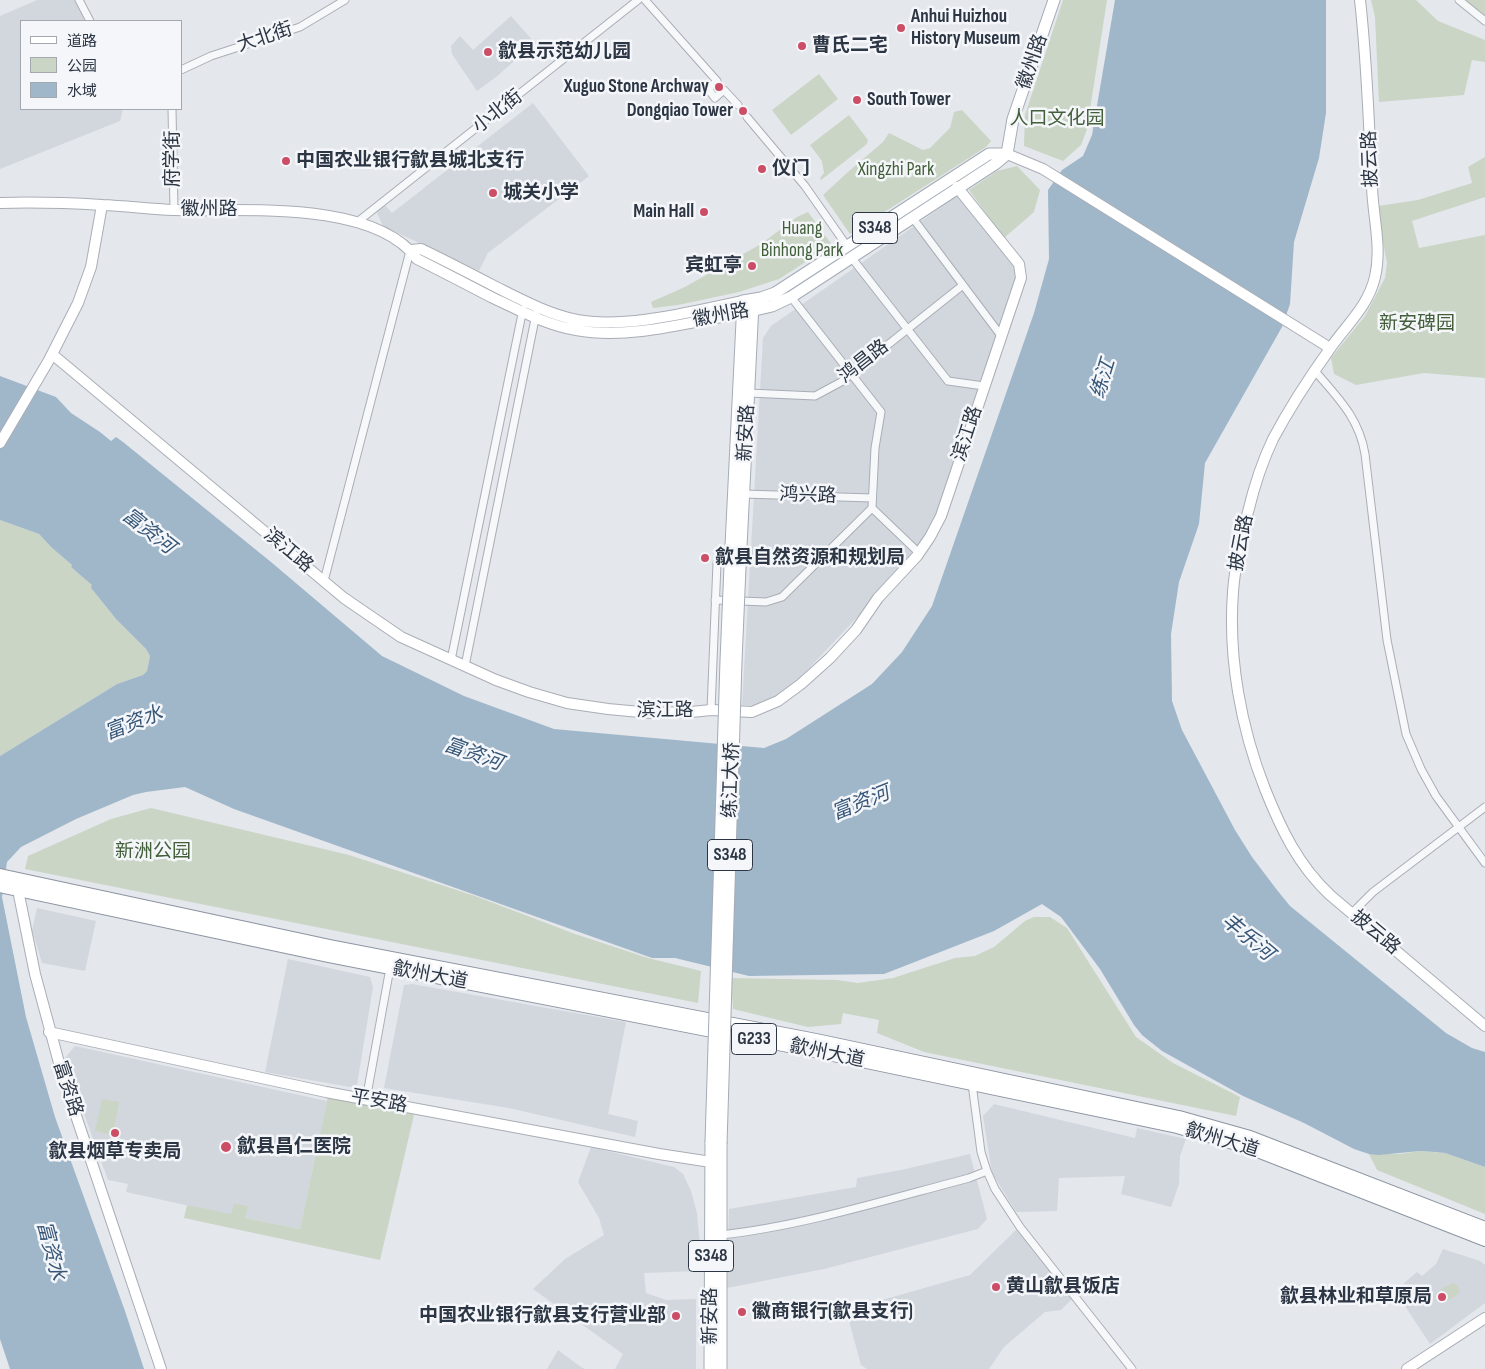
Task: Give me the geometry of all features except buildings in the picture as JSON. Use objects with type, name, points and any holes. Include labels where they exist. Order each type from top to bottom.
[{"type":"highway","name":"歙州大道","points":[[7,883],[390,968],[804,1049],[1177,1127],[1226,1140],[1485,1240]]},
{"type":"highway","name":"歙州大道","points":[[7,883],[816,1040],[1194,1120],[1250,1137],[1485,1228]]},
{"type":"main road","name":"徽州路","points":[[748,306],[912,217],[995,164],[1007,154],[1013,119],[1054,0]]},
{"type":"main road","name":"徽州路","points":[[748,306],[772,306],[790,297],[849,252],[989,154],[1007,154]]},
{"type":"main road","name":"新安路","points":[[735,566],[744,494],[749,393],[748,306]]},
{"type":"main road","name":"新安路","points":[[735,566],[731,553],[748,306]]},
{"type":"main road","name":"练江大桥","points":[[716,1143],[735,671],[735,566]]},
{"type":"main road","name":"新安路","points":[[710,1369],[711,1162],[716,1143]]},
{"type":"main road","name":"新安路","points":[[716,1143],[721,1235],[721,1369]]},
{"type":"street","points":[[79,0],[89,20]]},
{"type":"street","name":"大北街","points":[[182,70],[211,56],[295,29],[310,22],[344,0]]},
{"type":"street","name":"小北街","points":[[356,223],[638,0]]},
{"type":"street","points":[[645,0],[717,81],[708,89],[715,98],[724,90],[738,105]]},
{"type":"street","name":"披云路","points":[[1360,0],[1368,90],[1372,189],[1378,255],[1374,280],[1361,310],[1325,346],[1315,371],[1272,441],[1257,477],[1244,526],[1236,570],[1233,611],[1234,648],[1239,696],[1249,740],[1262,782],[1280,825],[1294,851],[1310,874],[1330,895],[1485,1026]]},
{"type":"street","points":[[1458,0],[1485,20]]},
{"type":"street","name":"府学街","points":[[172,110],[174,210]]},
{"type":"street","points":[[747,117],[805,186],[849,252],[948,381],[984,386]]},
{"type":"street","points":[[1007,154],[1044,169],[1325,346]]},
{"type":"street","name":"滨江路","points":[[51,357],[324,582],[362,612],[401,637],[464,666],[529,692],[587,707],[651,713],[710,710],[752,712],[778,701],[801,684],[843,644],[878,598],[919,553],[941,516],[1021,278],[1019,264],[958,187]]},
{"type":"street","name":"徽州路","points":[[0,203],[47,202],[174,210],[263,210],[332,216],[392,237],[410,250],[416,259],[522,312],[575,330],[616,333],[641,331],[748,306]]},
{"type":"street","points":[[0,443],[51,357],[84,289],[91,267],[102,205]]},
{"type":"street","points":[[912,217],[1002,337]]},
{"type":"street","name":"徽州路","points":[[410,250],[421,249],[524,301],[578,320],[616,322],[748,306]]},
{"type":"street","points":[[324,582],[410,250]]},
{"type":"street","name":"鸿昌路","points":[[749,393],[815,396],[831,388],[963,285]]},
{"type":"street","points":[[716,600],[766,602],[782,597],[872,508],[875,448],[881,412],[790,297]]},
{"type":"street","points":[[451,660],[524,301]]},
{"type":"street","points":[[464,666],[538,307]]},
{"type":"street","points":[[1315,371],[1347,408],[1356,422],[1362,438],[1387,640],[1406,734],[1423,773],[1436,796],[1485,863]]},
{"type":"street","name":"鸿兴路","points":[[744,494],[872,498]]},
{"type":"street","points":[[872,508],[919,553]]},
{"type":"street","points":[[710,710],[717,563],[731,553]]},
{"type":"street","points":[[1352,913],[1373,892],[1485,807]]},
{"type":"street","name":"富资路","points":[[7,883],[73,1109],[161,1369]]},
{"type":"street","points":[[366,1100],[390,968]]},
{"type":"street","name":"平安路","points":[[49,1032],[366,1100],[711,1162]]},
{"type":"street","points":[[972,1084],[981,1152],[987,1172],[996,1189],[1020,1227],[1132,1369]]},
{"type":"street","points":[[721,1235],[833,1214],[987,1172]]},
{"type":"street","points":[[1408,1369],[1485,1318]]},
{"type":"shaded area","points":[[37,0],[75,0],[85,20],[20,20],[20,110],[123,110],[120,121],[0,169],[0,16]]},
{"type":"shaded area","name":"歙县示范幼儿园","points":[[511,16],[535,43],[477,91],[452,54],[451,46],[460,36],[473,50]]},
{"type":"shaded area","name":"城关小学","points":[[533,103],[589,176],[488,253],[479,271],[383,226],[376,210],[384,204],[392,213]]},
{"type":"shaded area","points":[[960,194],[1020,271],[936,519],[916,555],[796,682],[763,706],[742,705],[763,338],[771,326]]},
{"type":"shaded area","points":[[37,908],[96,921],[85,971],[42,963],[32,930]]},
{"type":"shaded area","points":[[288,959],[370,977],[373,987],[357,1085],[350,1087],[265,1072]]},
{"type":"shaded area","points":[[412,984],[626,1022],[608,1114],[638,1121],[635,1137],[509,1108],[384,1088],[404,985]]},
{"type":"shaded area","name":"歙县昌仁医院","points":[[75,1046],[327,1101],[300,1229],[245,1218],[247,1206],[234,1203],[231,1215],[126,1192],[128,1184],[108,1180],[64,1059]]},
{"type":"shaded area","points":[[994,1104],[1135,1138],[1137,1128],[1186,1139],[1180,1156],[1179,1184],[1171,1207],[1121,1194],[1125,1176],[1059,1178],[1057,1211],[1016,1212],[992,1173],[983,1116]]},
{"type":"shaded area","points":[[591,1147],[674,1167],[683,1174],[691,1191],[697,1213],[700,1245],[698,1271],[644,1273],[646,1293],[666,1300],[696,1299],[696,1369],[615,1369],[623,1354],[533,1289],[565,1259],[604,1235],[599,1218],[578,1182]]},
{"type":"shaded area","points":[[970,1154],[987,1219],[978,1229],[824,1269],[727,1288],[729,1209],[856,1187],[857,1178]]},
{"type":"shaded area","name":"黄山歙县饭店","points":[[1018,1228],[1073,1298],[1061,1310],[1045,1312],[1004,1347],[989,1369],[867,1369],[861,1365],[848,1317],[854,1308],[970,1275]]},
{"type":"shaded area","name":"歙县林业和草原局","points":[[1443,1249],[1480,1261],[1485,1265],[1485,1303],[1430,1344],[1395,1291],[1417,1272],[1422,1276],[1436,1264]]},
{"type":"shaded area","points":[[558,1350],[581,1367],[585,1369],[547,1369]]},
{"type":"green space","name":"人口文化园","points":[[1063,0],[1107,0],[1087,129],[1081,145],[1063,161],[1024,146],[1025,115]]},
{"type":"green space","points":[[1371,0],[1416,0],[1438,21],[1485,40],[1485,62],[1472,60],[1464,95],[1379,102],[1375,17]]},
{"type":"green space","points":[[1465,0],[1485,0],[1485,16]]},
{"type":"green space","points":[[819,74],[838,99],[791,135],[772,110]]},
{"type":"green space","name":"Xingzhi Park","points":[[962,110],[991,141],[986,147],[850,234],[823,195],[883,142],[889,133],[923,150],[930,148],[950,128],[954,112]]},
{"type":"green space","points":[[849,115],[868,140],[867,144],[821,180],[820,178],[824,173],[822,161],[810,145]]},
{"type":"green space","name":"新安碑园","points":[[1485,157],[1485,197],[1412,221],[1419,248],[1485,235],[1485,378],[1424,373],[1356,385],[1334,374],[1331,358],[1365,316],[1385,278],[1387,263],[1378,206],[1418,200],[1472,183],[1468,167]]},
{"type":"green space","points":[[1017,166],[1040,190],[1034,212],[1004,238],[969,190],[997,171]]},
{"type":"green space","name":"Huang Binhong Park","points":[[808,212],[832,245],[779,279],[739,292],[678,305],[653,308],[651,302],[685,287],[761,244],[797,217]]},
{"type":"green space","points":[[0,520],[39,534],[72,565],[71,567],[93,585],[91,588],[116,619],[146,649],[150,656],[147,671],[143,675],[117,684],[0,756]]},
{"type":"green space","name":"新洲公园","points":[[151,808],[349,855],[475,896],[575,934],[648,958],[701,971],[698,1003],[25,869],[28,856],[111,819]]},
{"type":"green space","points":[[1034,917],[1050,917],[1067,928],[1136,1037],[1173,1063],[1240,1097],[1236,1116],[924,1052],[877,1033],[879,1020],[843,1013],[841,1024],[808,1027],[733,1009],[731,978],[837,980],[858,983],[893,978],[955,958],[975,956],[994,947],[1025,921]]},
{"type":"green space","points":[[328,1096],[410,1112],[414,1115],[380,1260],[184,1218],[187,1205],[231,1214],[234,1203],[248,1206],[245,1218],[300,1229]]},
{"type":"green space","points":[[102,1099],[119,1102],[113,1135],[95,1131]]},
{"type":"green space","points":[[1420,1151],[1445,1153],[1485,1167],[1485,1214],[1377,1170],[1369,1154],[1400,1154]]},
{"type":"green space","points":[[1453,1283],[1457,1285],[1460,1291],[1448,1301],[1441,1289]]},
{"type":"water","points":[[1115,0],[1326,0],[1326,113],[1319,158],[1294,242],[1290,304],[1282,327],[1205,463],[1199,524],[1179,582],[1171,634],[1172,701],[1182,730],[1235,830],[1252,857],[1290,906],[1446,1033],[1472,1048],[1485,1052],[1485,1167],[1445,1153],[1420,1151],[1379,1155],[1354,1149],[1304,1123],[1243,1096],[1162,1051],[1142,1035],[1134,1025],[1100,969],[1061,917],[1042,904],[994,931],[884,974],[749,976],[675,958],[652,958],[234,809],[185,787],[146,792],[133,795],[76,819],[21,847],[7,862],[2,897],[26,1017],[55,1117],[144,1369],[10,1369],[0,1339],[0,756],[117,684],[143,675],[147,671],[150,656],[146,649],[116,619],[91,588],[92,585],[71,567],[72,565],[39,534],[0,520],[0,376],[56,397],[71,413],[111,441],[116,437],[271,562],[382,656],[464,696],[554,729],[764,748],[786,739],[872,684],[902,652],[932,606],[1034,313],[1049,259],[1048,190],[1062,170],[1083,156],[1092,135]]},
{"type":"tunnel","points":[[738,105],[747,117]]},
{"type":"place","name":"Anhui Huizhou History Museum","points":[[901,28]]},
{"type":"place","name":"曹氏二宅","points":[[802,46]]},
{"type":"place","name":"歙县示范幼儿园","points":[[488,52]]},
{"type":"place","name":"Xuguo Stone Archway","points":[[719,87]]},
{"type":"place","name":"South Tower","points":[[857,100]]},
{"type":"place","name":"Dongqiao Tower","points":[[743,111]]},
{"type":"place","name":"中国农业银行歙县城北支行","points":[[286,161]]},
{"type":"place","name":"仪门","points":[[762,169]]},
{"type":"place","name":"城关小学","points":[[493,193]]},
{"type":"place","name":"Main Hall","points":[[704,212]]},
{"type":"place","name":"宾虹亭","points":[[752,266]]},
{"type":"place","name":"歙县自然资源和规划局","points":[[705,558]]},
{"type":"place","name":"歙县烟草专卖局","points":[[115,1133]]},
{"type":"place","name":"歙县昌仁医院","points":[[226,1147]]},
{"type":"place","name":"黄山歙县饭店","points":[[996,1287]]},
{"type":"place","name":"歙县林业和草原局","points":[[1442,1297]]},
{"type":"place","name":"徽商银行(歙县支行)","points":[[742,1312]]},
{"type":"place","name":"中国农业银行歙县支行营业部","points":[[676,1316]]},
{"type":"water label","name":"练江","points":[[1104,379]]},
{"type":"water label","name":"富资河","points":[[148,532]]},
{"type":"water label","name":"富资水","points":[[134,724]]},
{"type":"water label","name":"富资河","points":[[473,755]]},
{"type":"water label","name":"富资河","points":[[861,804]]},
{"type":"water label","name":"丰乐河","points":[[1247,938]]},
{"type":"water label","name":"富资水","points":[[50,1251]]}]
